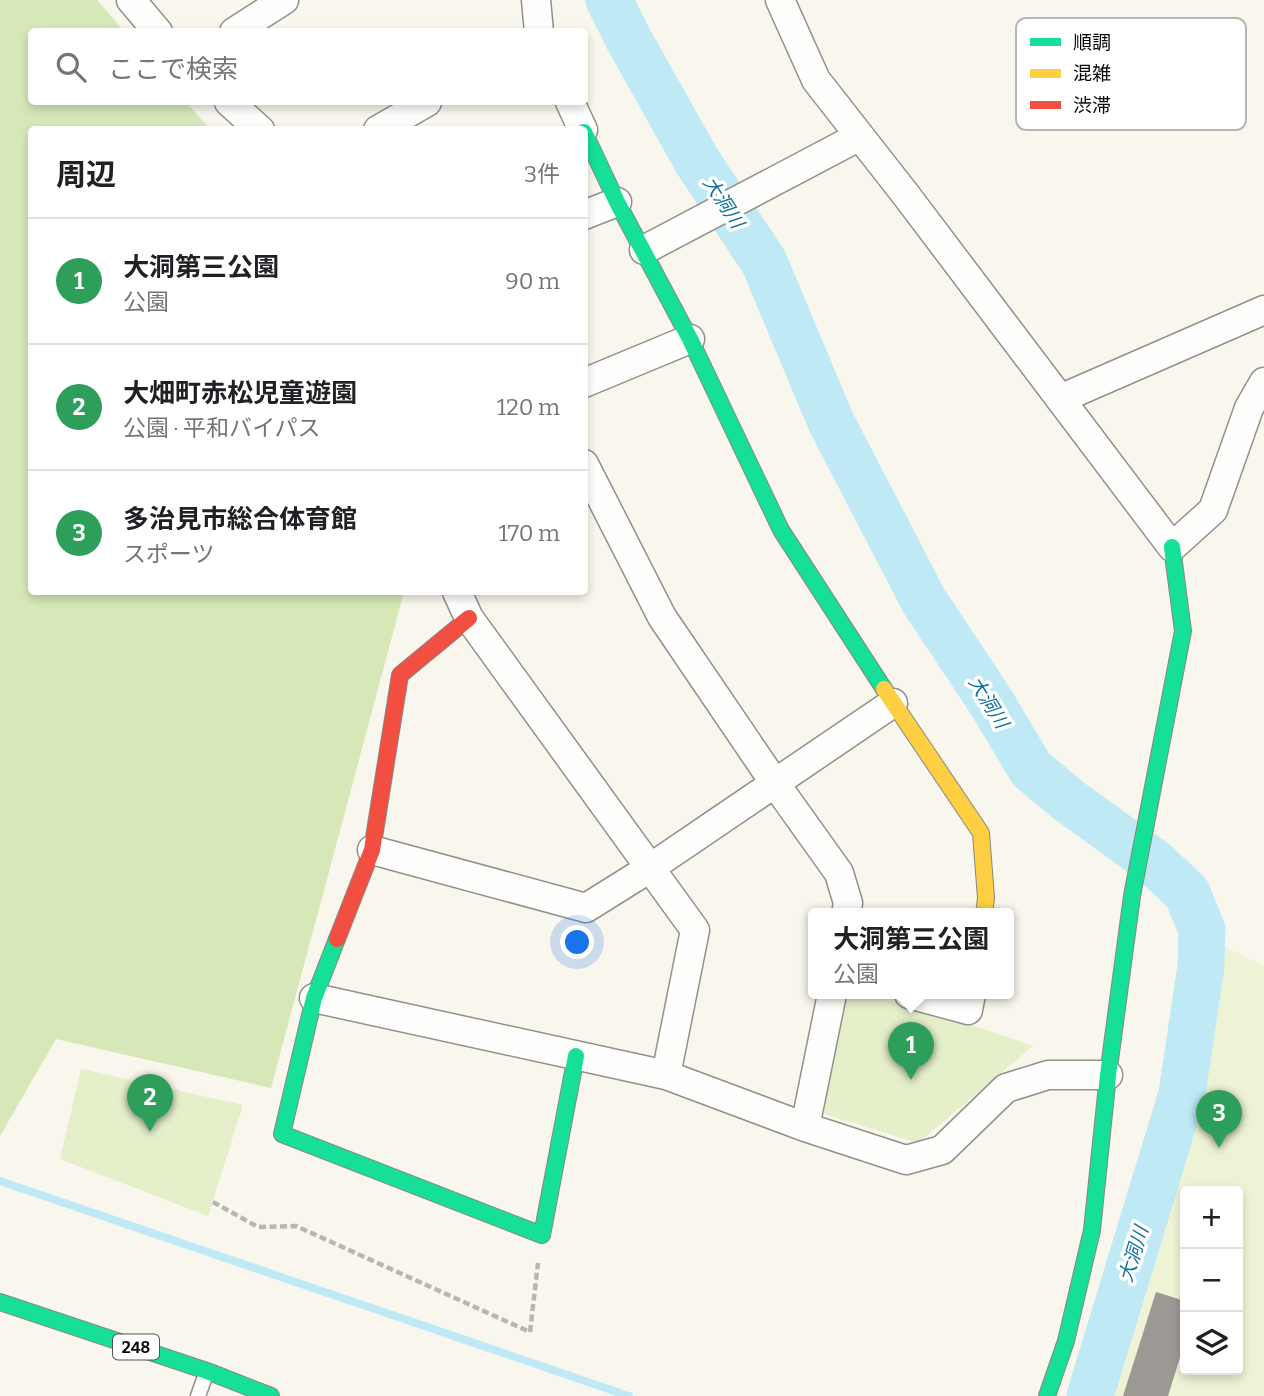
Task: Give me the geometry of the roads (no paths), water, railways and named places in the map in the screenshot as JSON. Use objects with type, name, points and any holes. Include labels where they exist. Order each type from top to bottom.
[{"type":"main road","points":[[588,140],[617,202],[690,339],[781,530],[981,833],[985,908]]},
{"type":"main road","points":[[1047,1396],[1066,1341],[1092,1230],[1108,1075],[1132,896],[1183,631],[1172,547]]},
{"type":"main road","points":[[469,618],[400,675],[372,850],[314,998],[282,1134],[542,1235],[576,1056]]},
{"type":"main road","name":"248","points":[[0,1302],[207,1371],[271,1396]]},
{"type":"street","points":[[131,0],[155,28]]},
{"type":"street","points":[[240,28],[284,0]]},
{"type":"street","points":[[536,0],[539,28]]},
{"type":"street","points":[[780,0],[816,80],[1172,547],[1213,510],[1249,408],[1264,382]]},
{"type":"street","points":[[232,105],[256,126]]},
{"type":"street","points":[[385,126],[422,105]]},
{"type":"street","points":[[571,105],[582,126]]},
{"type":"street","points":[[644,250],[858,137]]},
{"type":"street","points":[[588,213],[617,202]]},
{"type":"street","points":[[1059,399],[1264,310]]},
{"type":"street","points":[[588,381],[690,339]]},
{"type":"street","points":[[588,472],[662,617],[839,873],[848,902],[847,908]]},
{"type":"street","points":[[458,595],[469,618],[695,930],[666,1075]]},
{"type":"street","points":[[372,850],[586,908],[893,703]]},
{"type":"street","points":[[314,998],[666,1075],[805,1127],[906,1160],[942,1150],[1006,1088],[1048,1074],[1108,1075]]},
{"type":"street","points":[[805,1127],[831,999]]},
{"type":"street","points":[[927,999],[968,1010],[970,999]]},
{"type":"lane","points":[[198,1396],[207,1371]]},
{"type":"waterway","name":"大洞川","points":[[609,0],[697,161],[764,262],[831,422],[924,601],[991,702],[1031,769],[1068,800],[1155,863],[1187,893],[1202,930],[1201,966],[1182,1094],[1090,1396]]},
{"type":"waterway","points":[[0,1181],[629,1396]]},
{"type":"place","name":"大洞第三公園","points":[[911,1080]]},
{"type":"place","name":"大畑町赤松児童遊園","points":[[150,1132]]},
{"type":"place","name":"多治見市総合体育館","points":[[1219,1148]]}]
